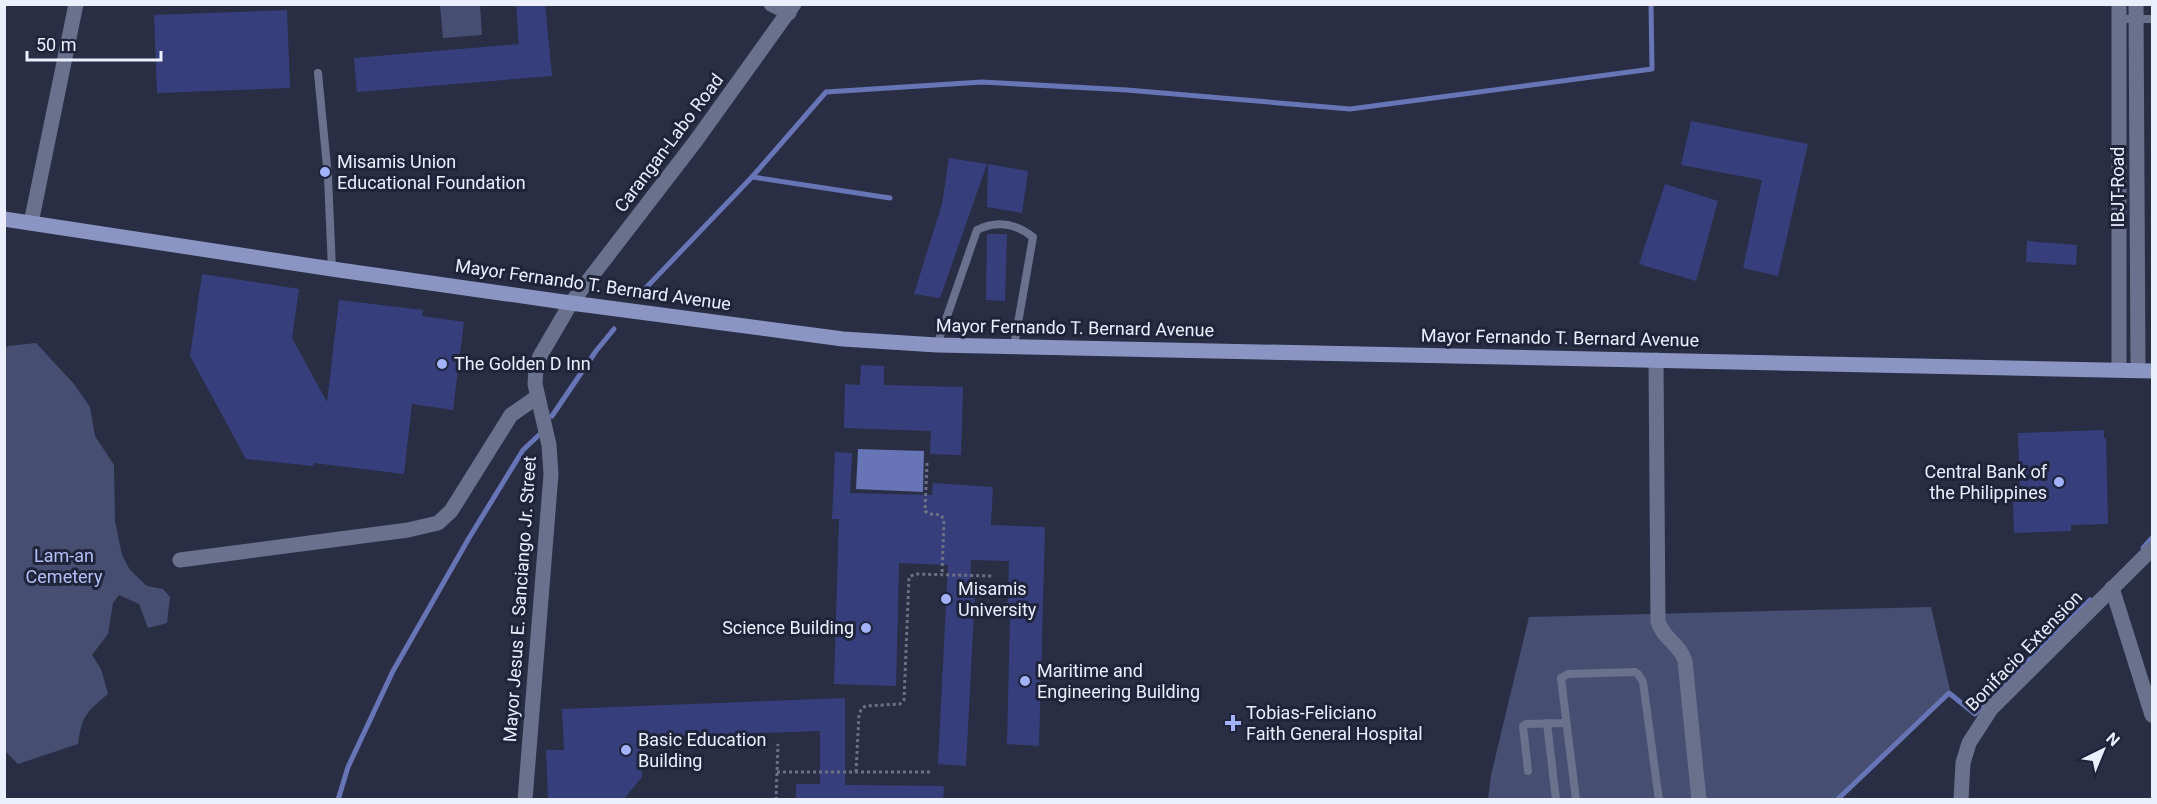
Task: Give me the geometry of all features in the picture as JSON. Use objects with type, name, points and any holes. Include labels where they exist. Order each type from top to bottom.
[{"type":"main road","name":"Mayor Fernando T. Bernard Avenue","points":[[4,219],[332,269],[843,339],[937,345],[2145,370]]},
{"type":"street","points":[[31,223],[76,4]]},
{"type":"street","points":[[771,4],[792,9]]},
{"type":"street","name":"Carangan-Labo Road","points":[[571,303],[695,142],[792,9]]},
{"type":"street","name":"IBJT-Road","points":[[2119,12],[2119,369]]},
{"type":"street","name":"IBJT-Road","points":[[2136,12],[2138,301],[2145,370]]},
{"type":"street","points":[[2120,301],[2138,301]]},
{"type":"street","name":"Mayor Jesus E. Sanciango Jr. Street","points":[[525,800],[551,474],[549,445],[535,384],[536,369],[540,356],[571,303]]},
{"type":"street","points":[[1656,360],[1658,621],[1663,632],[1680,649],[1685,661],[1700,800]]},
{"type":"street","points":[[180,560],[318,543],[408,530],[438,523],[451,511],[511,415],[537,397]]},
{"type":"street","name":"Bonifacio Extension","points":[[1961,800],[1961,781],[1966,753],[1978,728],[1991,709],[2152,549]]},
{"type":"street","points":[[2112,588],[2152,715]]},
{"type":"lane","points":[[2119,12],[2136,12],[2152,19]]},
{"type":"lane","points":[[318,73],[328,177],[332,269]]},
{"type":"lane","points":[[937,345],[977,230],[1002,223],[1024,230],[1033,237],[1014,346]]},
{"type":"lane","points":[[1576,800],[1561,681],[1563,676],[1579,673],[1638,674],[1643,682],[1659,800]]},
{"type":"lane","points":[[1547,723],[1556,800]]},
{"type":"lane","points":[[1528,771],[1523,726],[1566,723]]},
{"type":"path","points":[[927,463],[925,511],[929,514],[941,515],[944,520],[942,574]]},
{"type":"path","points":[[856,772],[859,714],[862,708],[866,705],[900,705],[904,700],[909,577],[915,574],[993,576]]},
{"type":"path","points":[[776,800],[778,744]]},
{"type":"path","points":[[777,772],[932,772]]},
{"type":"green space","points":[[440,5],[480,5],[482,35],[443,38]]},
{"type":"green space","name":"Lam-an Cemetery","points":[[36,343],[74,384],[90,407],[95,436],[114,465],[115,521],[122,555],[130,570],[147,586],[163,589],[170,597],[167,623],[148,628],[139,604],[119,595],[113,603],[108,634],[92,655],[101,669],[108,694],[86,715],[78,744],[18,764],[4,750],[4,351],[8,346]]},
{"type":"green space","points":[[1931,607],[1950,690],[1836,799],[1488,800],[1491,775],[1529,617]]},
{"type":"water","points":[[858,449],[924,451],[923,492],[856,489]]},
{"type":"building","points":[[516,4],[545,4],[552,76],[357,92],[354,58],[519,44]]},
{"type":"building","points":[[287,10],[290,88],[157,93],[154,15]]},
{"type":"building","points":[[1691,121],[1808,144],[1778,276],[1743,268],[1762,180],[1681,165]]},
{"type":"building","points":[[949,158],[987,164],[940,298],[914,294],[942,204]]},
{"type":"building","points":[[988,164],[1028,171],[1022,213],[987,207]]},
{"type":"building","points":[[1665,184],[1718,201],[1696,281],[1639,264]]},
{"type":"building","points":[[987,234],[1007,234],[1005,301],[986,300]]},
{"type":"building","points":[[2027,241],[2077,245],[2076,265],[2026,262]]},
{"type":"building","points":[[202,274],[299,289],[292,338],[327,402],[339,300],[423,310],[422,316],[464,322],[453,410],[412,404],[404,474],[314,463],[313,466],[246,459],[190,356]]},
{"type":"building","points":[[861,365],[884,366],[884,385],[963,387],[961,455],[930,454],[931,431],[844,428],[845,384],[860,385]]},
{"type":"building","points":[[2104,430],[2108,524],[2071,525],[2071,531],[2014,533],[2013,500],[2020,500],[2018,433]]},
{"type":"building","points":[[835,452],[852,453],[850,493],[932,495],[933,483],[993,487],[991,525],[1045,527],[1039,746],[1007,744],[1010,618],[1005,618],[1006,602],[1008,602],[1009,561],[971,560],[970,592],[975,592],[966,766],[938,764],[948,565],[899,563],[896,686],[834,684],[839,519],[832,519]]},
{"type":"building","name":"Basic Education Building","points":[[845,698],[845,785],[944,786],[943,800],[796,800],[796,784],[820,784],[820,731],[640,737],[642,777],[623,800],[548,800],[546,750],[564,750],[562,709]]},
{"type":"waterway","points":[[752,177],[826,92],[982,82],[1127,90],[1350,109],[1652,69],[1651,4]]},
{"type":"waterway","points":[[641,293],[752,177],[890,198]]},
{"type":"waterway","points":[[552,416],[596,351],[614,329]]},
{"type":"waterway","points":[[338,800],[348,767],[393,671],[469,538],[523,450],[540,434]]},
{"type":"waterway","points":[[2143,548],[2152,538]]},
{"type":"waterway","points":[[1837,800],[1949,693],[1975,714],[2090,600]]},
{"type":"place","name":"Misamis Union Educational Foundation","points":[[325,172]]},
{"type":"place","name":"The Golden D Inn","points":[[442,364]]},
{"type":"place","name":"Central Bank of the Philippines","points":[[2059,482]]},
{"type":"place","name":"Misamis University","points":[[946,599]]},
{"type":"place","name":"Science Building","points":[[866,628]]},
{"type":"place","name":"Maritime and Engineering Building","points":[[1025,681]]},
{"type":"place","name":"Tobias-Feliciano Faith General Hospital","points":[[1233,723]]},
{"type":"place","name":"Basic Education Building","points":[[626,750]]}]
